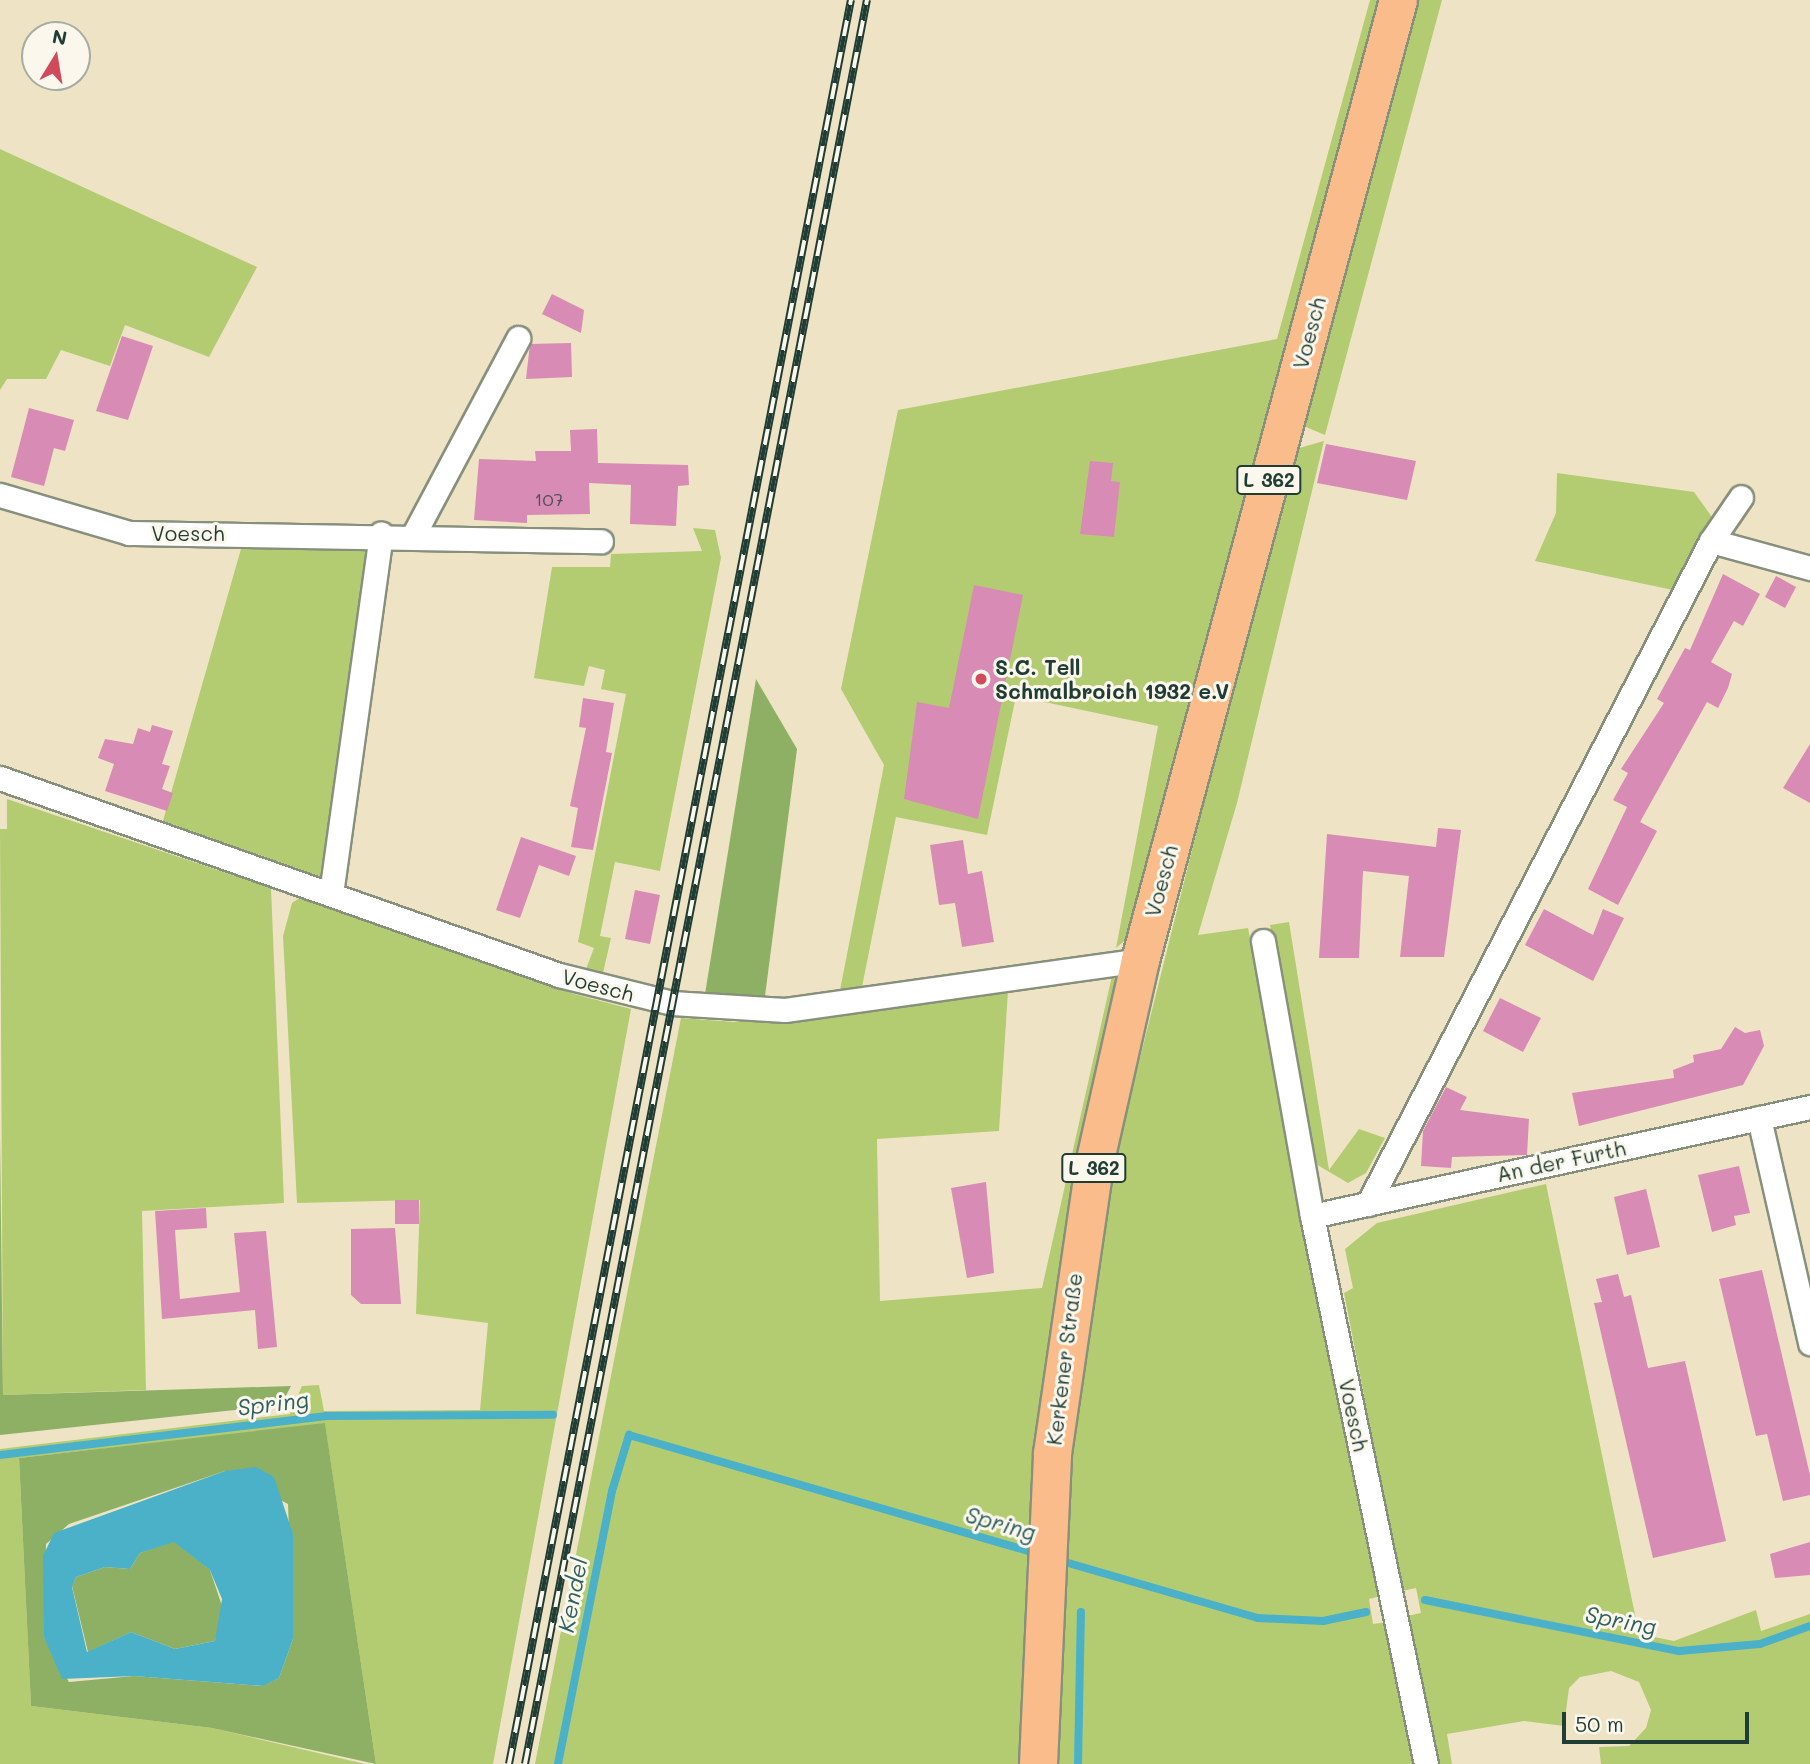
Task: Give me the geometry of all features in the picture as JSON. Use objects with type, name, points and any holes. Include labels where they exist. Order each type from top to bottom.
[{"type":"main road","name":"Voesch","points":[[1140,960],[1398,0]]},
{"type":"main road","name":"Kerkener Straße","points":[[1038,1764],[1045,1536],[1071,1297],[1140,960]]},
{"type":"street","points":[[414,534],[518,338]]},
{"type":"street","name":"Voesch","points":[[0,495],[129,533],[381,533],[601,541]]},
{"type":"street","points":[[1368,1204],[1712,541],[1741,497]]},
{"type":"street","points":[[331,894],[381,533]]},
{"type":"street","points":[[1712,541],[1810,568]]},
{"type":"street","name":"Voesch","points":[[0,778],[559,975],[656,1000],[733,1010],[842,1004],[1140,960]]},
{"type":"street","name":"Voesch","points":[[1264,941],[1312,1216],[1426,1764]]},
{"type":"street","name":"An der Furth","points":[[1312,1216],[1810,1107]]},
{"type":"street","points":[[1759,1118],[1810,1343]]},
{"type":"green space","points":[[1370,0],[1386,0],[1130,936],[1116,948],[1158,726],[1016,696],[987,835],[896,817],[862,987],[840,990],[884,765],[841,689],[898,410],[1277,339]]},
{"type":"green space","points":[[1415,0],[1442,0],[1325,435],[1301,425]]},
{"type":"green space","points":[[0,149],[257,267],[209,357],[125,325],[110,366],[61,350],[46,379],[7,379],[0,390]]},
{"type":"green space","points":[[1324,441],[1237,803],[1198,935],[1248,928],[1381,1596],[1369,1599],[1373,1624],[1387,1622],[1416,1764],[535,1764],[681,1018],[734,1022],[1008,991],[999,1131],[877,1139],[880,1301],[1042,1288],[1112,976],[1123,988],[1074,1414],[1116,1154],[1292,450]]},
{"type":"green space","points":[[1557,473],[1694,492],[1712,517],[1673,590],[1535,561],[1556,513]]},
{"type":"green space","points":[[693,528],[715,530],[721,558],[660,871],[615,862],[600,936],[611,938],[603,973],[586,969],[594,948],[578,942],[626,694],[601,689],[605,670],[589,666],[584,686],[534,678],[552,567],[610,567],[611,554],[702,551]]},
{"type":"green space","points":[[243,542],[372,542],[325,878],[163,821]]},
{"type":"green space","points":[[756,679],[797,749],[765,996],[705,994]]},
{"type":"green space","points":[[7,799],[271,888],[284,1203],[142,1211],[146,1390],[3,1395],[0,829],[7,829]]},
{"type":"green space","points":[[301,897],[574,994],[631,1009],[493,1764],[376,1764],[325,1424],[19,1458],[31,1706],[212,1728],[365,1764],[0,1764],[0,1449],[290,1414],[302,1386],[319,1385],[324,1411],[480,1410],[488,1323],[416,1314],[420,1200],[297,1203],[283,936],[292,903]]},
{"type":"green space","points":[[1289,922],[1329,1170],[1359,1129],[1385,1138],[1366,1173],[1348,1183],[1314,1163],[1270,925]]},
{"type":"green space","points":[[0,1135],[3,1395],[291,1386],[281,1405],[0,1435]]},
{"type":"green space","points":[[1546,1184],[1639,1634],[1674,1641],[1756,1610],[1761,1631],[1810,1614],[1810,1764],[1601,1764],[1599,1747],[1629,1746],[1646,1728],[1651,1710],[1639,1682],[1611,1671],[1580,1677],[1569,1688],[1564,1726],[1524,1721],[1447,1734],[1452,1764],[1437,1764],[1407,1616],[1421,1613],[1416,1588],[1402,1591],[1344,1293],[1353,1288],[1345,1249],[1377,1223]]},
{"type":"green space","points":[[325,1423],[376,1764],[212,1728],[31,1706],[19,1458]],"holes":[[[225,1471],[288,1504],[293,1639],[279,1678],[262,1686],[134,1676],[69,1682],[44,1637],[46,1544],[69,1524]]]},
{"type":"green space","points":[[174,1541],[210,1570],[224,1612],[215,1641],[175,1649],[131,1632],[88,1652],[72,1586],[76,1577],[105,1567],[130,1569],[140,1553]]},
{"type":"water","points":[[256,1467],[274,1477],[293,1534],[293,1639],[279,1678],[263,1686],[134,1676],[62,1679],[44,1637],[43,1556],[54,1533],[225,1471]],"holes":[[[174,1542],[210,1570],[222,1599],[215,1641],[175,1649],[131,1632],[87,1652],[72,1587],[76,1577],[105,1567],[130,1569],[140,1553]]]},
{"type":"building","points":[[552,294],[584,310],[581,333],[542,314]]},
{"type":"building","points":[[122,336],[153,346],[128,420],[96,411]]},
{"type":"building","points":[[571,343],[572,377],[526,379],[530,344]]},
{"type":"building","points":[[29,408],[74,420],[65,451],[54,448],[44,486],[11,477]]},
{"type":"building","points":[[597,429],[598,463],[688,465],[689,485],[678,486],[676,526],[630,524],[631,485],[589,483],[590,514],[527,515],[527,523],[474,520],[479,459],[536,461],[535,451],[571,451],[570,430]]},
{"type":"building","points":[[1326,444],[1416,461],[1407,500],[1317,483]]},
{"type":"building","points":[[1090,461],[1113,463],[1111,481],[1120,482],[1114,537],[1080,534]]},
{"type":"building","points":[[1723,574],[1760,594],[1743,626],[1734,621],[1711,662],[1732,674],[1728,688],[1718,708],[1707,702],[1640,822],[1657,831],[1618,905],[1588,889],[1627,807],[1613,800],[1628,773],[1621,769],[1664,703],[1657,699],[1685,648],[1690,650]]},
{"type":"building","points":[[1776,576],[1796,587],[1785,608],[1765,597]]},
{"type":"building","points":[[974,585],[1023,595],[978,819],[904,799],[917,702],[949,708]]},
{"type":"building","points":[[583,698],[614,703],[606,752],[612,753],[593,850],[571,847],[578,808],[570,806],[586,728],[579,727]]},
{"type":"building","points":[[152,725],[173,731],[162,764],[170,766],[162,789],[173,793],[167,811],[105,791],[114,764],[98,758],[105,739],[133,744],[138,728],[150,732]]},
{"type":"building","points":[[1810,744],[1810,803],[1783,788]]},
{"type":"building","points":[[1438,828],[1461,830],[1444,957],[1400,957],[1409,876],[1363,871],[1359,958],[1319,958],[1327,834],[1436,847]]},
{"type":"building","points":[[521,837],[576,856],[569,876],[539,865],[520,918],[496,910]]},
{"type":"building","points":[[963,840],[968,874],[982,871],[994,942],[962,947],[955,903],[939,905],[930,845]]},
{"type":"building","points":[[635,890],[660,895],[650,944],[625,939]]},
{"type":"building","points":[[1544,909],[1593,935],[1603,909],[1624,918],[1593,981],[1525,945]]},
{"type":"building","points":[[1500,998],[1541,1018],[1523,1052],[1483,1031]]},
{"type":"building","points":[[1735,1027],[1745,1033],[1760,1030],[1764,1046],[1743,1085],[1579,1126],[1572,1093],[1674,1078],[1673,1070],[1694,1062],[1693,1055],[1721,1049]]},
{"type":"building","points":[[1446,1087],[1467,1097],[1460,1110],[1529,1119],[1527,1155],[1452,1157],[1451,1168],[1421,1166],[1423,1131]]},
{"type":"building","points":[[1739,1166],[1750,1213],[1734,1216],[1736,1225],[1712,1232],[1698,1175]]},
{"type":"building","points":[[986,1182],[994,1273],[967,1278],[951,1188]]},
{"type":"building","points":[[1646,1189],[1660,1247],[1627,1255],[1614,1197]]},
{"type":"building","points":[[395,1200],[419,1200],[419,1224],[395,1224]]},
{"type":"building","points":[[206,1208],[207,1228],[175,1230],[180,1299],[240,1292],[234,1233],[266,1231],[277,1347],[258,1349],[255,1310],[162,1319],[155,1211]]},
{"type":"building","points":[[395,1228],[401,1304],[361,1304],[351,1295],[351,1229]]},
{"type":"building","points":[[1762,1270],[1810,1475],[1810,1495],[1783,1501],[1767,1434],[1756,1436],[1719,1279]]},
{"type":"building","points":[[1618,1274],[1624,1297],[1631,1295],[1648,1368],[1685,1361],[1726,1541],[1653,1558],[1594,1303],[1602,1302],[1596,1279]]},
{"type":"building","points":[[1810,1542],[1810,1575],[1775,1578],[1770,1554]]},
{"type":"waterway","name":"Spring","points":[[0,1455],[327,1416],[553,1415]]},
{"type":"waterway","name":"Spring","points":[[558,1764],[612,1491],[629,1435],[1039,1554]]},
{"type":"waterway","name":"Spring","points":[[1058,1560],[1258,1618],[1323,1621],[1366,1612]]},
{"type":"waterway","name":"Spring","points":[[1425,1600],[1679,1651],[1760,1644],[1810,1626]]},
{"type":"waterway","points":[[1078,1764],[1081,1612]]},
{"type":"railway","points":[[509,1764],[851,0]]},
{"type":"railway","points":[[525,1764],[867,0]]},
{"type":"place","name":"S.C. Tell Schmalbroich 1932 e.V","points":[[981,679]]},
{"type":"water label","name":"Kendel","points":[[572,1595]]}]
